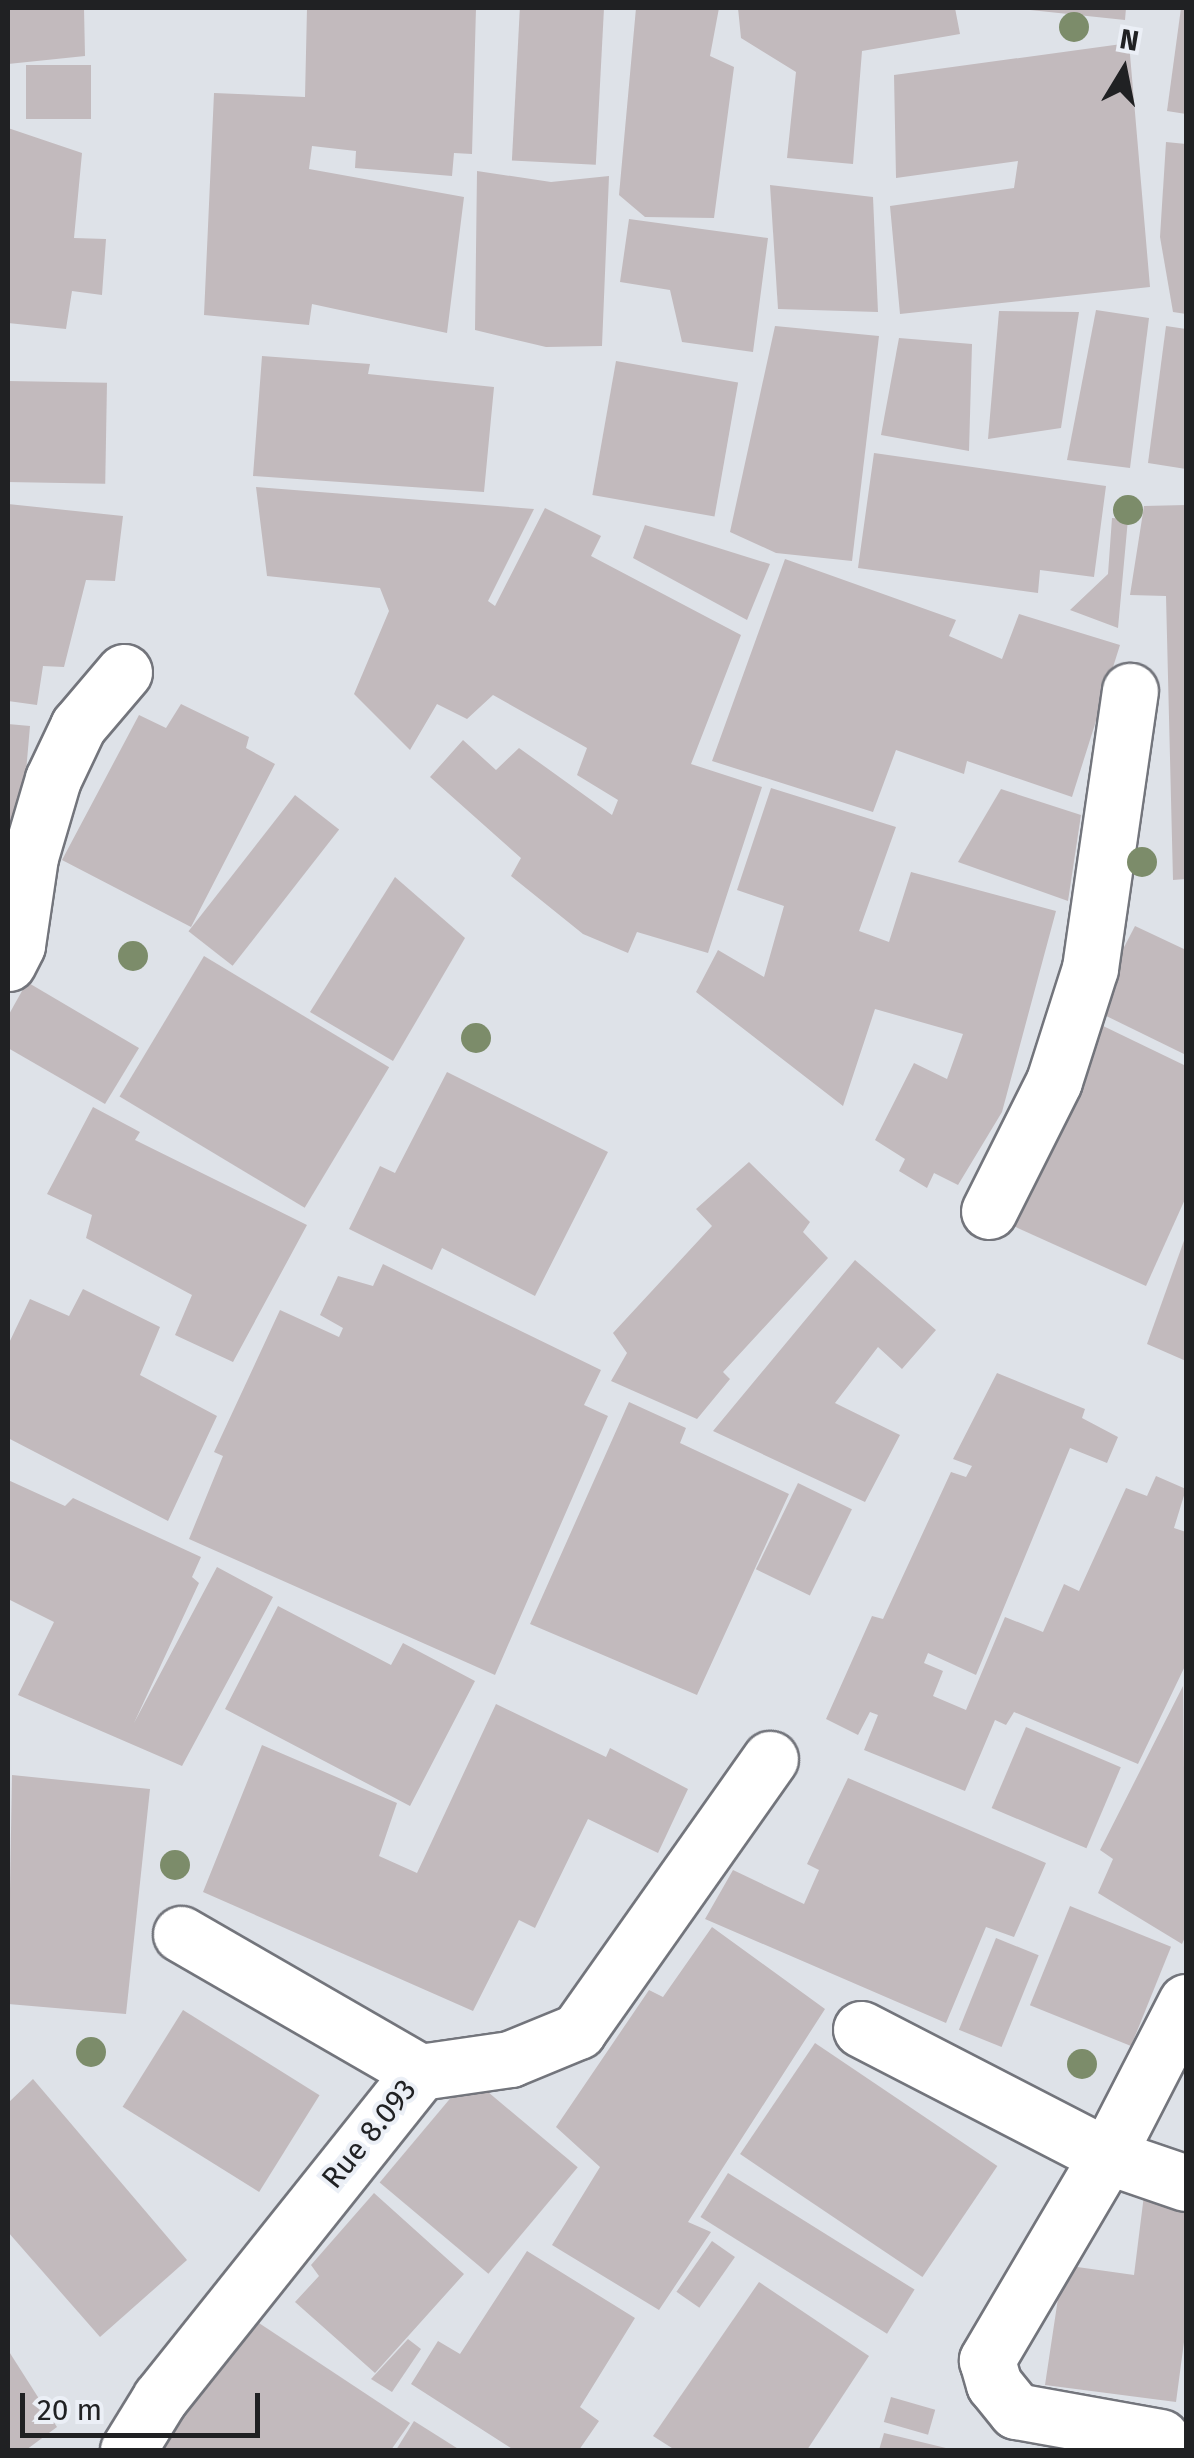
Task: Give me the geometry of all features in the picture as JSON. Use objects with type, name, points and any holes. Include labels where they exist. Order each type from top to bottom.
[{"type":"street","points":[[8,964],[17,945],[30,857],[54,778],[78,726],[124,672]]},
{"type":"street","points":[[988,1211],[1054,1080],[1090,968],[1130,692]]},
{"type":"street","name":"Rue 8.093","points":[[128,2450],[160,2398],[420,2072],[510,2059],[578,2031],[770,1759]]},
{"type":"street","points":[[181,1934],[420,2072]]},
{"type":"street","points":[[1160,2438],[1016,2410],[994,2384],[987,2360],[993,2339],[1107,2156],[1186,2002]]},
{"type":"street","points":[[860,2029],[1107,2156],[1186,2182]]},
{"type":"building","points":[[8,8],[84,8],[85,56],[8,64]]},
{"type":"building","points":[[307,8],[476,8],[472,154],[454,153],[452,176],[355,168],[356,151],[312,146],[309,169],[464,197],[447,333],[312,304],[309,325],[204,315],[214,93],[305,97]]},
{"type":"building","points":[[520,8],[604,8],[596,165],[512,160]]},
{"type":"building","points":[[636,8],[719,8],[710,56],[734,67],[714,218],[645,217],[619,195]]},
{"type":"building","points":[[738,8],[955,8],[960,34],[862,51],[853,164],[787,158],[796,72],[741,38]]},
{"type":"building","points":[[1011,8],[1126,8],[1125,20]]},
{"type":"building","points":[[1181,8],[1186,8],[1186,114],[1167,111]]},
{"type":"building","points":[[1129,43],[1150,287],[900,314],[890,206],[1014,188],[1018,161],[896,178],[894,75]]},
{"type":"building","points":[[26,65],[91,65],[91,119],[26,119]]},
{"type":"building","points":[[8,128],[82,153],[74,238],[106,239],[102,295],[72,291],[66,329],[8,323]]},
{"type":"building","points":[[1166,142],[1186,144],[1186,314],[1173,312],[1160,237]]},
{"type":"building","points":[[477,171],[551,182],[609,176],[602,346],[546,347],[475,330]]},
{"type":"building","points":[[770,185],[873,197],[878,312],[778,309]]},
{"type":"building","points":[[629,219],[768,238],[753,352],[682,342],[670,290],[620,282]]},
{"type":"building","points":[[1096,310],[1149,318],[1130,468],[1067,460]]},
{"type":"building","points":[[999,311],[1079,312],[1061,428],[988,439]]},
{"type":"building","points":[[775,326],[879,336],[852,561],[776,553],[730,532]]},
{"type":"building","points":[[1166,326],[1186,329],[1186,469],[1148,463]]},
{"type":"building","points":[[899,338],[972,344],[969,451],[881,435]]},
{"type":"building","points":[[262,356],[370,364],[368,374],[494,387],[484,492],[253,476]]},
{"type":"building","points":[[616,361],[738,383],[715,516],[592,495]]},
{"type":"building","points":[[8,381],[107,383],[105,484],[8,482]]},
{"type":"building","points":[[874,453],[1106,486],[1094,577],[1040,570],[1038,593],[858,568]]},
{"type":"building","points":[[256,487],[534,509],[488,601],[495,606],[545,508],[601,536],[591,556],[741,635],[691,764],[762,787],[708,953],[637,932],[628,953],[583,934],[511,876],[521,858],[430,777],[463,740],[496,770],[519,748],[612,815],[618,800],[577,775],[587,748],[493,695],[467,719],[437,704],[410,750],[354,694],[389,611],[380,588],[267,576]]},
{"type":"building","points":[[8,504],[123,516],[115,581],[86,580],[64,667],[43,666],[37,705],[8,701]]},
{"type":"building","points":[[1186,505],[1186,879],[1173,880],[1166,596],[1130,595],[1144,506]]},
{"type":"building","points":[[1112,518],[1128,519],[1118,628],[1070,610],[1108,574]]},
{"type":"building","points":[[645,525],[770,564],[747,620],[633,558]]},
{"type":"building","points":[[785,559],[956,620],[949,636],[1002,659],[1019,614],[1120,645],[1072,797],[967,761],[964,774],[896,750],[873,812],[712,761]]},
{"type":"building","points":[[181,704],[249,737],[246,748],[275,764],[191,927],[62,860],[139,715],[166,728]]},
{"type":"building","points":[[8,724],[30,726],[18,864],[8,864]]},
{"type":"building","points":[[771,788],[896,827],[859,931],[889,942],[911,872],[1056,911],[1002,1112],[958,1185],[934,1173],[927,1188],[899,1171],[905,1159],[875,1140],[914,1063],[947,1079],[963,1034],[875,1009],[843,1106],[696,992],[718,950],[764,977],[784,906],[737,890]]},
{"type":"building","points":[[1001,789],[1081,815],[1068,901],[958,862]]},
{"type":"building","points":[[295,795],[339,829],[233,966],[188,931]]},
{"type":"building","points":[[395,877],[465,938],[393,1061],[310,1012]]},
{"type":"building","points":[[1135,926],[1186,950],[1186,1055],[1092,1009]]},
{"type":"building","points":[[204,956],[389,1067],[305,1208],[120,1097]]},
{"type":"building","points":[[27,982],[139,1048],[105,1104],[8,1048],[8,1016]]},
{"type":"building","points":[[1099,1024],[1186,1066],[1186,1197],[1146,1286],[1009,1224]]},
{"type":"building","points":[[447,1072],[608,1152],[535,1296],[442,1248],[432,1270],[349,1229],[380,1166],[395,1173]]},
{"type":"building","points":[[93,1107],[140,1132],[135,1140],[307,1225],[233,1362],[175,1335],[192,1295],[86,1238],[92,1215],[47,1194]]},
{"type":"building","points":[[749,1162],[810,1222],[803,1232],[828,1258],[723,1372],[730,1379],[697,1419],[611,1381],[627,1353],[613,1333],[712,1226],[696,1209]]},
{"type":"building","points":[[1186,1235],[1186,1361],[1147,1344]]},
{"type":"building","points":[[855,1260],[936,1330],[902,1369],[878,1347],[835,1403],[900,1435],[865,1502],[713,1431]]},
{"type":"building","points":[[383,1264],[601,1370],[584,1405],[608,1416],[495,1675],[189,1539],[223,1456],[214,1452],[280,1310],[339,1337],[343,1328],[320,1315],[338,1276],[373,1286]]},
{"type":"building","points":[[83,1289],[160,1327],[140,1375],[217,1416],[168,1521],[8,1438],[8,1345],[30,1299],[69,1316]]},
{"type":"building","points":[[997,1373],[1085,1409],[1082,1418],[1118,1437],[1107,1463],[1070,1448],[976,1675],[928,1653],[924,1663],[943,1671],[933,1696],[966,1710],[1005,1617],[1043,1632],[1064,1584],[1079,1591],[1126,1488],[1147,1496],[1156,1476],[1186,1489],[1174,1528],[1186,1532],[1186,1664],[1138,1764],[1014,1712],[1006,1725],[995,1720],[965,1791],[864,1750],[878,1715],[870,1712],[858,1735],[826,1719],[872,1616],[883,1619],[951,1472],[966,1477],[972,1466],[953,1459]]},
{"type":"building","points":[[629,1402],[686,1428],[680,1443],[789,1494],[697,1695],[530,1624]]},
{"type":"building","points":[[8,1480],[65,1506],[73,1498],[201,1557],[192,1577],[199,1583],[134,1723],[217,1567],[273,1597],[182,1766],[18,1695],[54,1622],[8,1599]]},
{"type":"building","points":[[798,1483],[852,1509],[810,1596],[756,1569]]},
{"type":"building","points":[[278,1606],[391,1665],[403,1643],[475,1681],[410,1806],[225,1709]]},
{"type":"building","points":[[1183,1686],[1186,1935],[1182,1944],[1098,1893],[1113,1859],[1100,1850]]},
{"type":"building","points":[[496,1704],[606,1757],[610,1748],[688,1789],[658,1853],[588,1819],[535,1928],[519,1920],[473,2011],[203,1892],[262,1745],[397,1803],[379,1856],[417,1873]]},
{"type":"building","points":[[1026,1727],[1121,1767],[1086,1848],[992,1808]]},
{"type":"building","points":[[12,1775],[150,1789],[126,2014],[8,2004]]},
{"type":"building","points":[[848,1778],[1046,1863],[1014,1937],[986,1927],[946,2023],[705,1919],[733,1870],[804,1904],[819,1870],[807,1864]]},
{"type":"building","points":[[1070,1906],[1171,1947],[1131,2046],[1030,2005]]},
{"type":"building","points":[[712,1927],[825,2009],[688,2222],[711,2232],[659,2310],[552,2245],[600,2167],[556,2127],[649,1990],[663,1997]]},
{"type":"building","points":[[996,1938],[1039,1955],[1002,2047],[959,2030]]},
{"type":"building","points":[[183,2010],[320,2095],[259,2192],[123,2107]]},
{"type":"building","points":[[815,2043],[997,2166],[922,2277],[740,2154]]},
{"type":"building","points":[[469,2076],[578,2167],[488,2274],[380,2182]]},
{"type":"building","points":[[33,2079],[187,2260],[100,2337],[8,2232],[8,2103]]},
{"type":"building","points":[[728,2173],[915,2290],[887,2334],[700,2217]]},
{"type":"building","points":[[374,2193],[464,2274],[375,2373],[295,2302],[319,2276],[311,2265]]},
{"type":"building","points":[[1144,2195],[1186,2199],[1186,2327],[1176,2402],[1045,2385],[1063,2265],[1134,2275]]},
{"type":"building","points":[[712,2241],[735,2257],[699,2308],[676,2292]]},
{"type":"building","points":[[527,2251],[635,2318],[580,2407],[599,2421],[579,2450],[514,2450],[411,2384],[438,2341],[460,2354]]},
{"type":"building","points":[[759,2282],[869,2356],[807,2450],[675,2450],[653,2436]]},
{"type":"building","points":[[253,2319],[410,2423],[391,2450],[159,2450]]},
{"type":"building","points":[[408,2339],[421,2349],[392,2392],[371,2379]]},
{"type":"building","points":[[8,2350],[57,2427],[26,2450],[8,2450]]},
{"type":"building","points":[[891,2397],[935,2410],[928,2435],[884,2422]]},
{"type":"building","points":[[414,2421],[460,2450],[396,2450]]},
{"type":"building","points":[[884,2433],[950,2449],[950,2450],[879,2450]]}]
